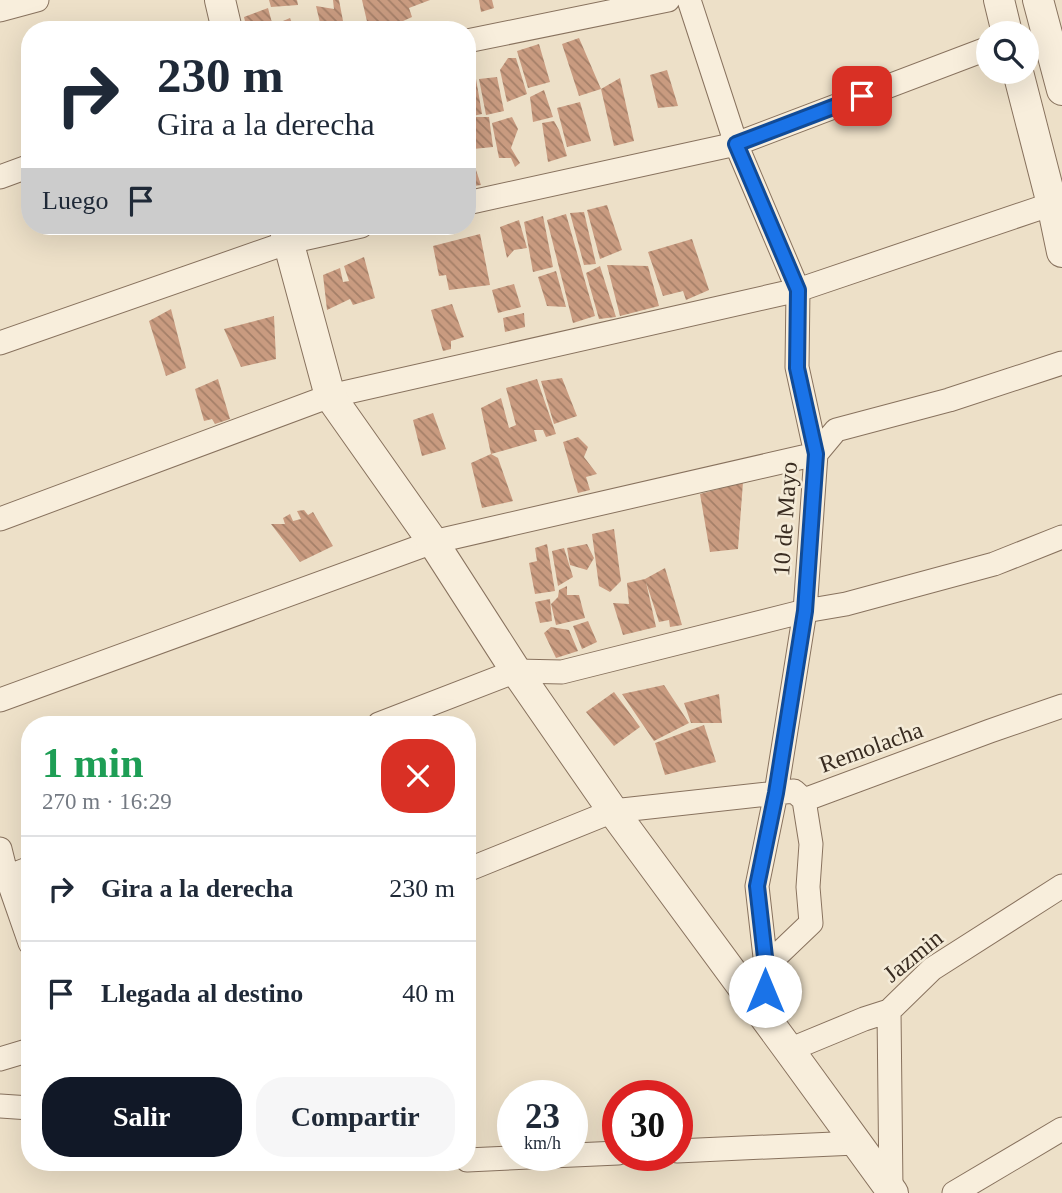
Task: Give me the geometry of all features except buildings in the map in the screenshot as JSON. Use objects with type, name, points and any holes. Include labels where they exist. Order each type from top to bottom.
[{"type":"street","points":[[0,10],[37,0]]},
{"type":"street","points":[[220,0],[225,21]]},
{"type":"street","points":[[476,39],[668,0]]},
{"type":"street","name":"10 de Mayo","points":[[689,0],[736,144],[798,290],[797,368],[816,454],[805,611],[776,793],[757,886],[766,966],[764,1016]]},
{"type":"street","points":[[999,0],[1004,21]]},
{"type":"street","points":[[1038,0],[1062,90]]},
{"type":"street","points":[[476,200],[736,144],[976,53]]},
{"type":"street","points":[[1021,84],[1062,252]]},
{"type":"street","points":[[0,177],[21,169]]},
{"type":"street","points":[[0,519],[330,396],[798,290],[1052,204]]},
{"type":"street","points":[[0,343],[284,235]]},
{"type":"street","points":[[287,235],[330,396],[433,542],[516,671],[613,811],[892,1192]]},
{"type":"street","points":[[0,700],[433,542],[816,454],[836,430],[948,400],[1062,363]]},
{"type":"street","points":[[400,716],[516,671],[562,672],[805,611],[846,604],[994,565],[1062,537]]},
{"type":"street","name":"Remolacha","points":[[476,866],[613,811],[794,791],[804,800],[1062,706]]},
{"type":"street","points":[[766,966],[811,923],[808,887],[811,845],[804,800]]},
{"type":"street","points":[[0,849],[4,879],[21,921]]},
{"type":"street","points":[[4,879],[21,872]]},
{"type":"street","name":"Jazmin","points":[[789,1050],[888,1011],[932,969],[1062,886]]},
{"type":"street","points":[[888,1011],[892,1192]]},
{"type":"street","points":[[0,1059],[21,1053]]},
{"type":"street","points":[[0,1106],[21,1107]]},
{"type":"street","points":[[954,1193],[1062,1129]]},
{"type":"street","points":[[693,1150],[856,1143]]},
{"type":"street","points":[[476,1160],[602,1154]]},
{"type":"route","points":[[765,991],[766,966],[757,886],[776,793],[805,611],[816,454],[797,368],[798,290],[736,144],[862,96]]}]
